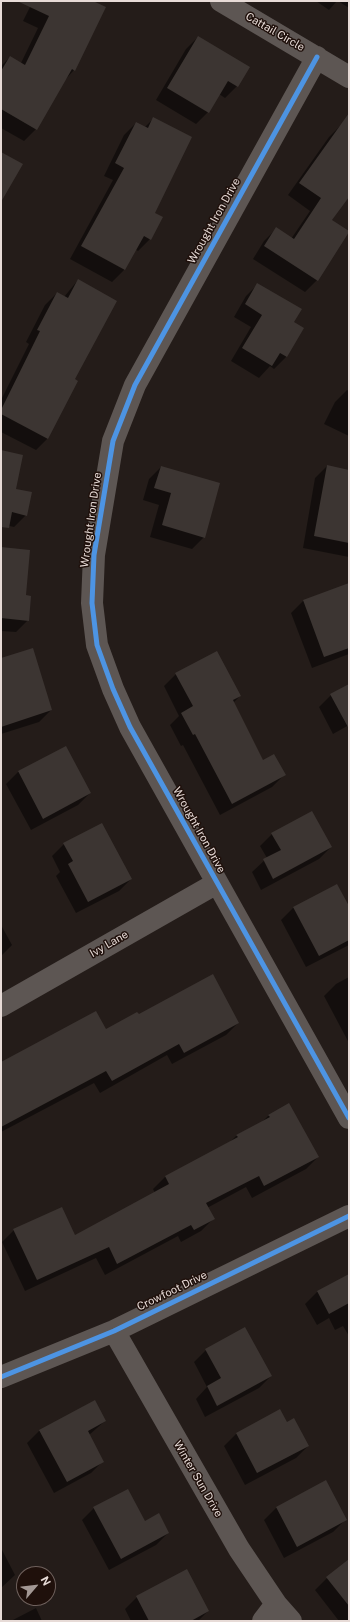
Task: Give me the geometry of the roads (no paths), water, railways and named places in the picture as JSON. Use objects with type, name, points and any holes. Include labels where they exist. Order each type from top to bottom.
[{"type":"street","name":"Cattail Circle","points":[[221,1],[349,77]]},
{"type":"street","name":"Wrought Iron Drive","points":[[317,57],[135,385],[113,441],[94,555],[92,603],[97,646],[113,689],[130,727],[349,1118]]},
{"type":"street","name":"Ivy Lane","points":[[1,1006],[217,883]]},
{"type":"street","name":"Crowfoot Drive","points":[[1,1377],[114,1331],[349,1216]]},
{"type":"street","name":"Winter Sun Drive","points":[[114,1331],[239,1549],[270,1613],[291,1621]]}]
